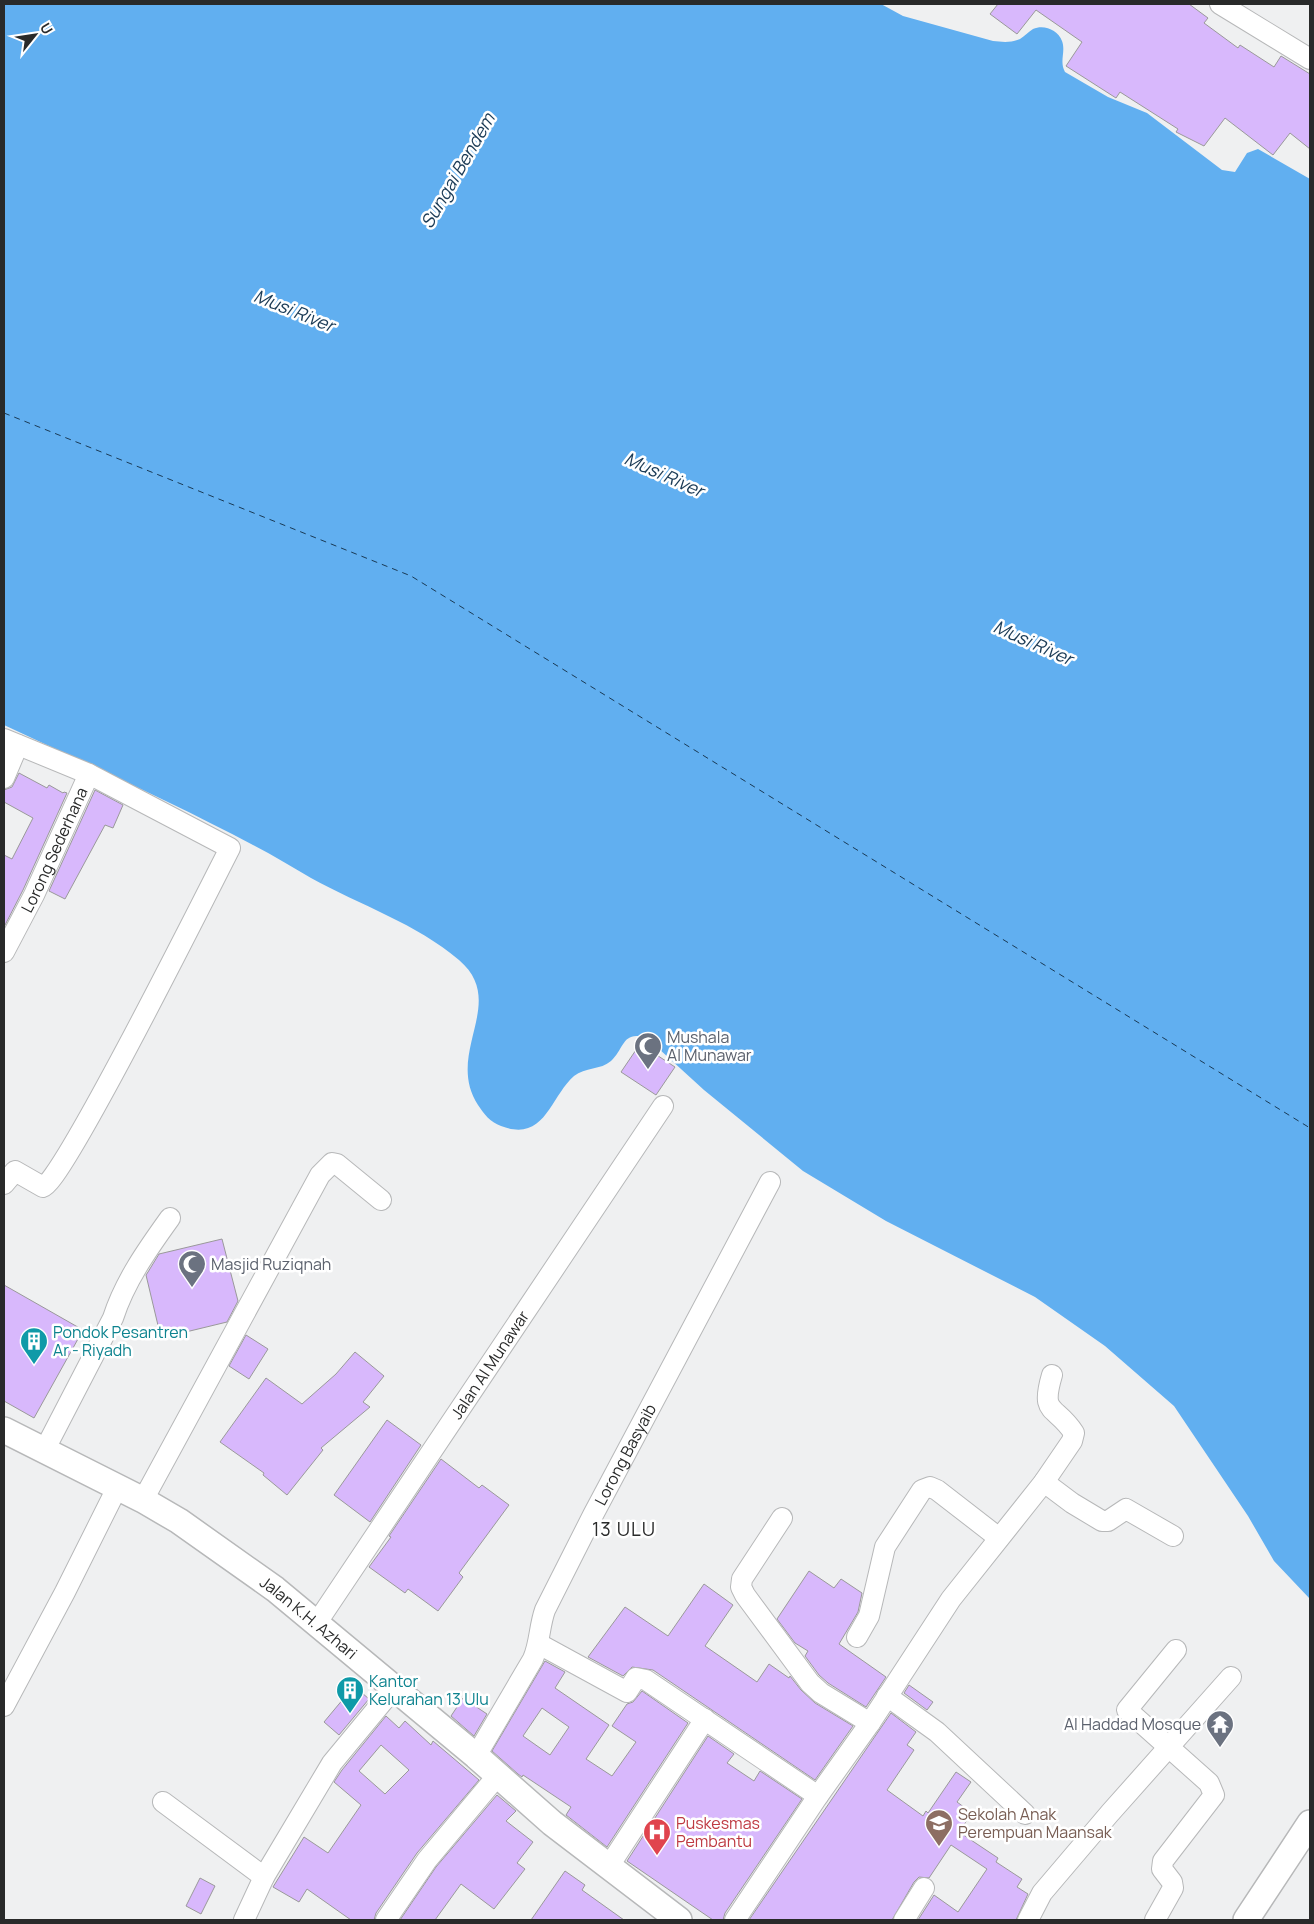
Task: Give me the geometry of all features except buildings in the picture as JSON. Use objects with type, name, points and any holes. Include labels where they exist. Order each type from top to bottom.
[{"type":"street","points":[[1220,4],[1310,59]]},
{"type":"street","points":[[4,778],[11,742],[89,774],[230,848],[147,1011],[77,1140],[50,1182],[43,1187],[16,1171],[4,1184]]},
{"type":"street","name":"Lorong Sederhana","points":[[4,952],[34,895],[89,774]]},
{"type":"street","name":"Jalan Al Munawar","points":[[316,1624],[663,1106]]},
{"type":"street","points":[[143,1500],[320,1175],[332,1163],[338,1164],[381,1200]]},
{"type":"street","name":"Lorong Basyaib","points":[[476,1756],[534,1659],[539,1644],[539,1626],[545,1610],[597,1506],[770,1182]]},
{"type":"street","points":[[44,1451],[113,1318],[117,1301],[140,1259],[170,1218]]},
{"type":"street","points":[[735,1920],[818,1796],[870,1723],[951,1599],[1044,1482],[1072,1441],[1074,1433],[1067,1423],[1047,1404],[1046,1395],[1052,1374]]},
{"type":"street","name":"Jalan K.H. Azhari","points":[[4,1430],[143,1500],[179,1521],[275,1589],[476,1756],[552,1822],[609,1866],[665,1916]]},
{"type":"street","points":[[1044,1482],[1072,1503],[1102,1521],[1108,1521],[1126,1509],[1172,1536]]},
{"type":"street","points":[[4,1706],[65,1592],[117,1488]]},
{"type":"street","points":[[857,1637],[869,1616],[885,1547],[925,1488],[937,1490],[999,1538]]},
{"type":"street","points":[[782,1518],[742,1579],[741,1587],[810,1683],[821,1693],[870,1723]]},
{"type":"street","points":[[539,1644],[627,1692],[636,1678],[646,1680],[818,1796]]},
{"type":"street","points":[[1155,1920],[1173,1888],[1172,1882],[1162,1868],[1164,1861],[1214,1795],[1209,1783],[1127,1710],[1176,1650]]},
{"type":"street","points":[[1028,1920],[1042,1893],[1110,1813],[1170,1748],[1231,1677]]},
{"type":"street","points":[[244,1920],[264,1876],[332,1763],[394,1688]]},
{"type":"street","points":[[887,1696],[937,1732],[1025,1814]]},
{"type":"street","points":[[609,1866],[705,1719]]},
{"type":"street","points":[[386,1920],[427,1860],[498,1775]]},
{"type":"street","points":[[163,1802],[264,1876]]},
{"type":"street","points":[[1246,1920],[1310,1823]]},
{"type":"street","points":[[904,1920],[924,1888]]},
{"type":"water","points":[[4,4],[881,4],[903,16],[993,41],[1013,41],[1020,39],[1033,29],[1042,27],[1050,29],[1062,41],[1063,68],[1065,72],[1108,97],[1147,113],[1222,170],[1235,172],[1247,153],[1258,149],[1310,179],[1310,1599],[1274,1561],[1248,1516],[1174,1406],[1105,1346],[1035,1297],[886,1221],[803,1171],[704,1090],[647,1038],[633,1036],[628,1038],[616,1056],[607,1064],[583,1071],[574,1076],[537,1123],[528,1128],[516,1130],[497,1124],[480,1108],[469,1085],[470,1047],[478,1011],[478,993],[473,976],[459,960],[443,947],[407,925],[330,888],[222,829],[4,725]]},
{"type":"ferry route","points":[[4,413],[411,576],[1310,1128]]},
{"type":"place","name":"Mushala Al Munawar","points":[[648,1070]]},
{"type":"place","name":"Masjid Ruziqnah","points":[[192,1288]]},
{"type":"place","name":"Pondok Pesantren Ar - Riyadh","points":[[34,1365]]},
{"type":"place","name":"Kantor Kelurahan 13 Ulu","points":[[350,1714]]},
{"type":"place","name":"Al Haddad Mosque","points":[[1220,1748]]},
{"type":"place","name":"Sekolah Anak Perempuan Maansak","points":[[939,1847]]},
{"type":"place","name":"Puskesmas Pembantu","points":[[657,1856]]},
{"type":"district","name":"13 ULU","points":[[624,1529]]},
{"type":"water label","name":"Sungai Bendem","points":[[458,171]]},
{"type":"water label","name":"Musi River","points":[[294,311]]},
{"type":"water label","name":"Musi River","points":[[664,475]]},
{"type":"water label","name":"Musi River","points":[[1033,643]]}]
